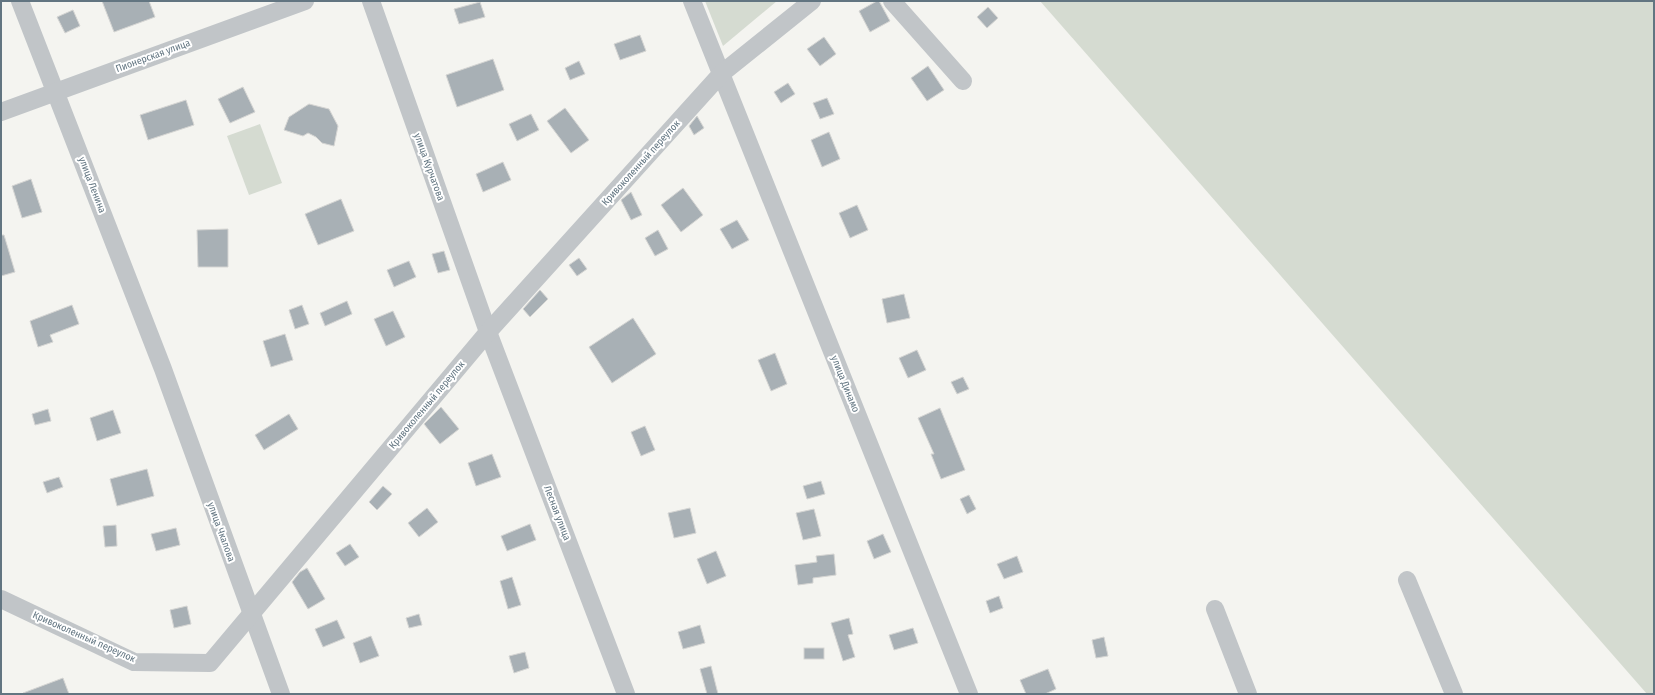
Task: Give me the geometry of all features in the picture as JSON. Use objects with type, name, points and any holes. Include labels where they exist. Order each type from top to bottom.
[{"type":"street","name":"улица Ленина","points":[[20,1],[163,369]]},
{"type":"street","name":"Пионерская улица","points":[[1,112],[55,91],[305,1]]},
{"type":"street","name":"улица Курчатова","points":[[371,1],[488,332]]},
{"type":"street","name":"улица Динамо","points":[[692,1],[969,694]]},
{"type":"street","name":"Кривоколенный переулок","points":[[1,599],[134,662],[210,663],[488,332],[721,74],[812,1]]},
{"type":"street","points":[[892,1],[963,81]]},
{"type":"street","name":"Лесная улица","points":[[488,332],[626,694]]},
{"type":"street","name":"улица Чкалова","points":[[163,369],[281,694]]},
{"type":"street","points":[[1407,580],[1454,694]]},
{"type":"street","points":[[1215,609],[1248,694]]},
{"type":"shaded area","points":[[705,1],[777,1],[723,46]]},
{"type":"shaded area","points":[[1040,1],[1654,1],[1654,694],[1647,694]]},
{"type":"shaded area","points":[[260,124],[282,183],[249,195],[227,136]]},
{"type":"building","points":[[102,1],[149,1],[155,17],[114,32]]},
{"type":"building","points":[[879,1],[890,21],[870,32],[859,11]]},
{"type":"building","points":[[480,2],[485,17],[459,24],[454,9]]},
{"type":"building","points":[[988,7],[998,18],[987,28],[977,17]]},
{"type":"building","points":[[73,10],[80,26],[65,33],[57,17]]},
{"type":"building","points":[[640,35],[646,51],[620,60],[614,44]]},
{"type":"building","points":[[824,37],[836,54],[820,66],[807,49]]},
{"type":"building","points":[[493,59],[504,90],[457,107],[446,75]]},
{"type":"building","points":[[579,61],[585,74],[570,80],[565,68]]},
{"type":"building","points":[[928,66],[944,90],[927,101],[911,78]]},
{"type":"building","points":[[788,83],[795,94],[781,103],[774,92]]},
{"type":"building","points":[[243,87],[255,112],[230,123],[218,99]]},
{"type":"building","points":[[827,98],[834,114],[820,119],[813,103]]},
{"type":"building","points":[[186,100],[194,125],[148,140],[140,115]]},
{"type":"building","points":[[309,104],[329,109],[338,126],[334,146],[322,143],[316,137],[308,133],[303,136],[284,130],[289,117]]},
{"type":"building","points":[[565,108],[589,140],[571,153],[547,121]]},
{"type":"building","points":[[531,114],[539,130],[517,141],[509,124]]},
{"type":"building","points":[[697,116],[704,128],[694,135],[689,126]]},
{"type":"building","points":[[829,132],[840,159],[822,167],[811,140]]},
{"type":"building","points":[[503,162],[511,180],[483,192],[476,174]]},
{"type":"building","points":[[31,179],[42,212],[22,218],[12,186]]},
{"type":"building","points":[[683,188],[703,215],[681,232],[661,205]]},
{"type":"building","points":[[631,192],[642,215],[631,220],[621,200]]},
{"type":"building","points":[[341,199],[354,231],[318,245],[305,214]]},
{"type":"building","points":[[857,205],[868,230],[850,238],[839,213]]},
{"type":"building","points":[[737,220],[749,240],[732,249],[720,229]]},
{"type":"building","points":[[228,229],[228,267],[198,267],[197,230]]},
{"type":"building","points":[[658,230],[668,249],[655,256],[645,238]]},
{"type":"building","points":[[1,235],[4,235],[15,272],[1,276]]},
{"type":"building","points":[[444,251],[450,270],[438,273],[432,254]]},
{"type":"building","points":[[579,258],[587,269],[577,276],[569,265]]},
{"type":"building","points":[[409,261],[416,277],[394,287],[387,270]]},
{"type":"building","points":[[540,290],[548,299],[530,317],[523,309]]},
{"type":"building","points":[[904,294],[910,318],[887,323],[882,299]]},
{"type":"building","points":[[347,301],[352,314],[325,326],[320,313]]},
{"type":"building","points":[[72,305],[79,324],[50,335],[53,342],[38,347],[30,321]]},
{"type":"building","points":[[302,305],[309,324],[295,329],[289,310]]},
{"type":"building","points":[[393,311],[405,337],[386,346],[374,319]]},
{"type":"building","points":[[633,318],[656,354],[612,383],[589,347]]},
{"type":"building","points":[[285,334],[293,360],[271,367],[263,341]]},
{"type":"building","points":[[917,350],[926,370],[908,378],[899,358]]},
{"type":"building","points":[[775,353],[787,384],[771,391],[758,360]]},
{"type":"building","points":[[963,377],[969,389],[957,394],[951,382]]},
{"type":"building","points":[[441,407],[459,429],[440,444],[424,424]]},
{"type":"building","points":[[940,408],[965,470],[941,479],[931,454],[934,454],[918,418]]},
{"type":"building","points":[[48,409],[51,421],[35,425],[32,414]]},
{"type":"building","points":[[113,410],[121,433],[97,441],[90,418]]},
{"type":"building","points":[[289,414],[298,429],[264,450],[255,435]]},
{"type":"building","points":[[645,426],[655,450],[641,456],[631,432]]},
{"type":"building","points":[[492,454],[501,477],[476,486],[468,463]]},
{"type":"building","points":[[147,469],[154,496],[117,506],[110,479]]},
{"type":"building","points":[[59,477],[63,487],[47,493],[43,482]]},
{"type":"building","points":[[821,481],[825,494],[807,499],[803,486]]},
{"type":"building","points":[[383,486],[392,494],[377,510],[369,502]]},
{"type":"building","points":[[969,495],[976,509],[967,514],[960,499]]},
{"type":"building","points":[[427,508],[438,522],[419,537],[408,523]]},
{"type":"building","points":[[690,508],[696,533],[674,538],[668,513]]},
{"type":"building","points":[[814,509],[821,536],[803,540],[796,513]]},
{"type":"building","points":[[530,524],[536,540],[507,551],[501,536]]},
{"type":"building","points":[[116,525],[117,546],[105,547],[103,526]]},
{"type":"building","points":[[176,528],[180,545],[156,551],[151,534]]},
{"type":"building","points":[[883,534],[891,552],[874,559],[867,541]]},
{"type":"building","points":[[350,544],[359,557],[345,566],[336,553]]},
{"type":"building","points":[[716,551],[726,576],[707,584],[697,559]]},
{"type":"building","points":[[834,554],[836,575],[813,578],[813,583],[798,585],[795,565],[817,562],[816,556]]},
{"type":"building","points":[[1017,556],[1023,572],[1004,579],[997,564]]},
{"type":"building","points":[[307,568],[325,599],[308,609],[292,582],[300,572]]},
{"type":"building","points":[[512,577],[521,605],[508,609],[500,581]]},
{"type":"building","points":[[999,596],[1003,608],[990,613],[986,601]]},
{"type":"building","points":[[187,606],[191,624],[174,628],[170,610]]},
{"type":"building","points":[[419,614],[422,625],[409,628],[406,618]]},
{"type":"building","points":[[849,618],[853,634],[848,635],[855,657],[843,661],[831,623]]},
{"type":"building","points":[[337,620],[345,638],[323,647],[315,629]]},
{"type":"building","points":[[700,625],[705,643],[683,649],[678,632]]},
{"type":"building","points":[[913,628],[918,643],[894,650],[889,635]]},
{"type":"building","points":[[371,636],[379,656],[360,663],[353,643]]},
{"type":"building","points":[[1104,637],[1108,656],[1096,658],[1092,640]]},
{"type":"building","points":[[804,648],[824,648],[824,659],[804,659]]},
{"type":"building","points":[[525,652],[529,668],[514,673],[509,656]]},
{"type":"building","points":[[711,666],[718,694],[707,694],[700,669]]},
{"type":"building","points":[[1048,669],[1056,689],[1045,694],[1026,694],[1020,680]]},
{"type":"building","points":[[63,678],[69,694],[23,694],[23,693]]}]
